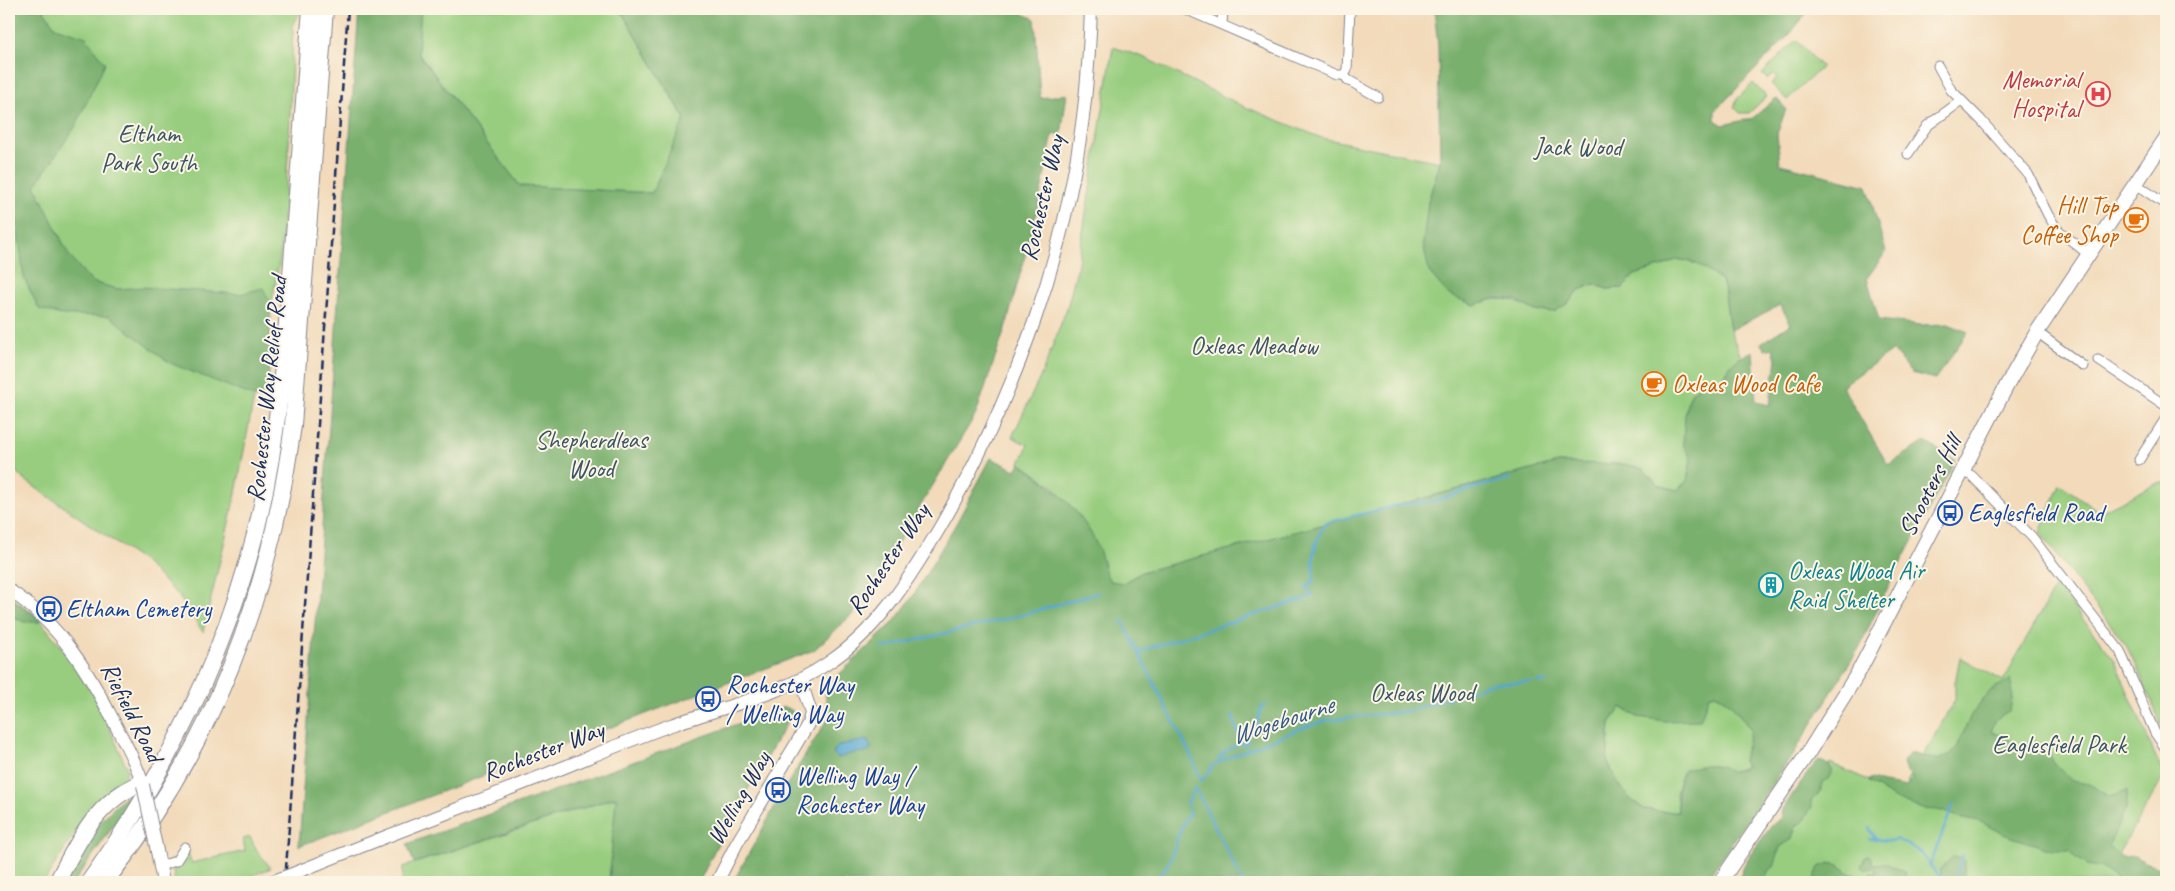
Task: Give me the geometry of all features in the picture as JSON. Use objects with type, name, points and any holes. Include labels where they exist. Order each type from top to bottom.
[{"type":"highway","name":"Rochester Way Relief Road","points":[[89,882],[135,815],[183,727],[217,650],[237,597],[256,532],[278,420],[285,357],[310,9]]},
{"type":"highway","name":"Rochester Way Relief Road","points":[[105,882],[160,806],[207,721],[233,663],[249,621],[272,544],[288,467],[293,425],[325,9]]},
{"type":"highway","points":[[57,882],[79,840],[93,820],[126,789],[142,784]]},
{"type":"main road","name":"Shooters Hill","points":[[1720,882],[1808,753],[1858,673],[2007,385],[2037,332],[2166,138]]},
{"type":"street","name":"Rochester Way","points":[[271,882],[672,725],[776,692],[800,680],[854,644],[873,626],[898,594],[946,517],[996,419],[1041,302],[1075,164],[1085,100],[1091,9]]},
{"type":"street","points":[[1185,9],[1337,75],[1344,75]]},
{"type":"street","points":[[1222,24],[1223,9]]},
{"type":"street","points":[[1344,75],[1347,70],[1350,9]]},
{"type":"street","points":[[1938,66],[1951,90],[1981,120],[2028,174],[2057,229],[2088,254]]},
{"type":"street","points":[[1344,75],[1348,80],[1378,98]]},
{"type":"street","points":[[1908,154],[1927,126],[1961,101]]},
{"type":"street","points":[[2136,184],[2166,205]]},
{"type":"street","points":[[2037,332],[2083,366]]},
{"type":"street","points":[[2098,360],[2166,406]]},
{"type":"street","points":[[2140,460],[2166,418]]},
{"type":"street","points":[[1962,471],[1972,476],[2032,537],[2120,651],[2155,733],[2166,749]]},
{"type":"street","name":"Riefield Road","points":[[9,590],[36,610],[53,626],[86,670],[133,758],[142,784],[163,882]]},
{"type":"street","name":"Welling Way","points":[[717,882],[737,844],[808,724],[810,712],[800,680]]},
{"type":"street","points":[[160,866],[176,861],[185,847]]},
{"type":"green space","name":"Eltham Park South","points":[[9,9],[303,9],[293,23],[289,144],[280,259],[236,493],[203,632],[178,595],[145,563],[22,478],[9,464]]},
{"type":"green space","points":[[9,9],[43,9],[55,27],[86,37],[105,63],[75,127],[35,186],[70,257],[92,282],[118,289],[143,287],[240,294],[263,288],[271,304],[268,402],[170,363],[109,316],[62,315],[39,309],[24,278],[17,223],[9,201]]},
{"type":"green space","name":"Shepherdleas Wood","points":[[359,9],[421,9],[418,53],[520,186],[652,193],[685,118],[620,9],[1012,9],[1035,19],[1040,98],[1067,94],[1061,135],[1053,134],[1037,211],[1007,323],[976,414],[858,609],[814,650],[299,846]]},
{"type":"green space","points":[[416,9],[620,9],[685,119],[652,193],[520,186],[418,53]]},
{"type":"green space","name":"Oxleas Wood","points":[[1434,9],[1810,9],[1790,34],[1715,111],[1715,120],[1723,125],[1753,118],[1776,98],[1786,109],[1777,134],[1780,164],[1867,186],[1886,252],[1867,278],[1879,320],[1921,325],[1948,324],[1968,332],[1935,379],[1911,373],[1893,350],[1842,386],[1888,465],[1925,442],[1955,460],[1889,585],[1859,648],[1794,753],[1705,882],[733,882],[788,783],[829,717],[826,687],[893,623],[914,595],[957,522],[991,458],[1016,470],[1020,463],[1054,489],[1073,509],[1090,532],[1099,550],[1110,581],[1123,583],[1142,572],[1558,463],[1623,464],[1643,469],[1658,485],[1677,490],[1687,481],[1691,459],[1683,444],[1687,404],[1692,392],[1702,384],[1713,382],[1723,377],[1730,366],[1741,357],[1753,351],[1756,402],[1770,405],[1776,359],[1773,348],[1765,350],[1761,343],[1791,324],[1780,305],[1730,330],[1724,287],[1721,280],[1697,264],[1678,259],[1634,275],[1623,288],[1607,289],[1594,284],[1579,290],[1568,303],[1554,312],[1535,311],[1516,300],[1495,298],[1474,305],[1449,295],[1429,272],[1423,243],[1428,202],[1440,162],[1438,46]],"holes":[[[1715,694],[1735,709],[1751,730],[1743,760],[1746,767],[1730,772],[1725,768],[1714,765],[1684,770],[1678,790],[1678,811],[1664,812],[1644,809],[1630,799],[1618,783],[1607,761],[1610,723],[1621,707],[1638,717],[1665,721],[1700,720],[1709,696]]]},
{"type":"green space","points":[[1796,40],[1822,67],[1787,100],[1771,84],[1777,77],[1773,74],[1767,79],[1762,74]]},
{"type":"green space","name":"Oxleas Meadow","points":[[1113,47],[1143,57],[1243,106],[1322,138],[1440,162],[1428,202],[1474,305],[1492,300],[1506,299],[1535,311],[1568,303],[1579,290],[1594,284],[1607,289],[1623,288],[1634,275],[1678,259],[1697,264],[1721,280],[1724,287],[1730,330],[1741,357],[1730,366],[1723,377],[1713,382],[1702,384],[1692,392],[1687,404],[1683,444],[1691,459],[1687,481],[1677,490],[1658,485],[1643,469],[1623,464],[1558,463],[1142,572],[1123,583],[1110,582],[1106,575],[1098,547],[1054,487],[1020,463],[1028,445],[1012,437],[1043,371],[1067,308],[1077,269]]},
{"type":"green space","points":[[1753,83],[1767,96],[1749,113],[1740,113],[1734,107],[1737,99]]},
{"type":"green space","name":"Eaglesfield Park","points":[[2166,482],[2166,733],[2126,645],[2040,533],[2060,484],[2100,512],[2154,485]]},
{"type":"green space","name":"Eaglesfield Park","points":[[2056,585],[2114,659],[2164,776],[2118,854],[1907,783],[1955,700],[1955,683],[1960,657],[2003,681]]},
{"type":"green space","points":[[9,596],[36,615],[90,684],[127,768],[125,778],[85,819],[44,882],[9,882]]},
{"type":"green space","points":[[9,596],[42,622],[24,622],[9,615]]},
{"type":"green space","points":[[2010,680],[2013,694],[2010,710],[1996,719],[1991,732],[2022,746],[2033,739],[2047,750],[2053,761],[2072,781],[2089,784],[2109,796],[2128,790],[2126,808],[2109,845],[2121,857],[2135,856],[2145,862],[2166,869],[2166,882],[2121,882],[2102,868],[2087,865],[2070,850],[2052,850],[2003,834],[1979,821],[1938,810],[1922,809],[1895,799],[1869,782],[1872,779],[1906,787],[1913,779],[1905,770],[1903,762],[1910,753],[1937,760],[1949,755],[1957,748],[1971,715],[1992,689]]},
{"type":"green space","points":[[1715,694],[1731,704],[1751,730],[1743,760],[1746,767],[1730,772],[1680,778],[1676,794],[1678,811],[1664,812],[1644,809],[1630,799],[1618,783],[1607,761],[1610,723],[1621,707],[1638,717]]},
{"type":"green space","points":[[784,707],[793,711],[725,829],[699,882],[609,882],[616,797],[414,863],[407,844]]},
{"type":"green space","points":[[1819,760],[1830,766],[1832,771],[1828,779],[1823,782],[1822,788],[1816,797],[1811,800],[1812,807],[1802,822],[1796,826],[1791,840],[1780,847],[1774,867],[1769,870],[1764,882],[1739,882],[1742,869],[1750,855],[1773,824],[1781,819],[1786,804]]},
{"type":"green space","points":[[1830,763],[1897,793],[2166,874],[2166,882],[1753,882]]},
{"type":"green space","points":[[132,790],[133,798],[74,882],[64,882],[93,828]]},
{"type":"green space","points":[[617,797],[609,882],[402,882],[403,867]]},
{"type":"green space","points":[[250,837],[258,852],[271,868],[237,882],[175,882],[173,871],[187,851],[191,863],[245,851],[243,839]]},
{"type":"green space","points":[[1865,857],[1872,858],[1873,864],[1886,863],[1905,873],[1908,882],[1870,881],[1869,876],[1871,873],[1875,874],[1876,869],[1873,867],[1865,870],[1861,867]]},
{"type":"green space","points":[[1953,857],[1959,857],[1965,861],[1964,875],[1955,882],[1936,882],[1941,875],[1940,869]]},
{"type":"green space","points":[[1829,863],[1839,865],[1852,875],[1854,874],[1857,876],[1856,880],[1853,882],[1845,880],[1842,875],[1837,882],[1816,882],[1814,879],[1819,867]]},
{"type":"water","points":[[867,740],[871,748],[868,752],[853,753],[838,758],[833,753],[838,746]]},
{"type":"waterway","points":[[1139,653],[1313,596],[1306,587],[1314,580],[1315,550],[1325,523],[1399,505],[1436,501],[1473,488],[1510,479]]},
{"type":"waterway","points":[[883,648],[1018,616],[1098,593]]},
{"type":"waterway","points":[[1122,620],[1190,754],[1201,781]]},
{"type":"waterway","name":"Wogebourne","points":[[1201,781],[1212,766],[1227,758],[1299,729],[1328,720],[1409,711],[1493,683],[1531,682]]},
{"type":"waterway","name":"Wogebourne","points":[[1537,682],[1546,682]]},
{"type":"waterway","points":[[1221,761],[1219,758],[1227,750],[1241,743],[1245,745],[1248,741],[1247,736],[1257,723],[1261,708],[1265,705]]},
{"type":"waterway","points":[[1232,715],[1241,743]]},
{"type":"waterway","points":[[1251,730],[1269,727]]},
{"type":"waterway","name":"Wogebourne","points":[[1150,882],[1159,875],[1171,858],[1180,830],[1190,813],[1187,805],[1195,787]]},
{"type":"waterway","points":[[1195,788],[1243,882]]},
{"type":"waterway","points":[[1941,837],[1953,805]]},
{"type":"waterway","points":[[1869,828],[1876,840]]},
{"type":"waterway","points":[[1869,839],[1893,841],[1896,839],[1921,852],[1930,866]]},
{"type":"waterway","points":[[1940,839],[1930,866],[1945,882]]},
{"type":"waterway","points":[[1954,882],[1963,855]]},
{"type":"railway","points":[[285,882],[348,9]]},
{"type":"place","name":"Memorial Hospital","points":[[2098,94]]},
{"type":"place","name":"Hill Top Coffee Shop","points":[[2136,220]]},
{"type":"place","name":"Oxleas Wood Cafe","points":[[1654,384]]},
{"type":"place","name":"Eaglesfield Road","points":[[1950,513]]},
{"type":"place","name":"Oxleas Wood Air Raid Shelter","points":[[1771,585]]},
{"type":"place","name":"Eltham Cemetery","points":[[49,609]]},
{"type":"place","name":"Rochester Way / Welling Way","points":[[708,699]]},
{"type":"place","name":"Welling Way / Rochester Way","points":[[778,790]]},
{"type":"park label","name":"Jack Wood","points":[[1578,147]]}]
